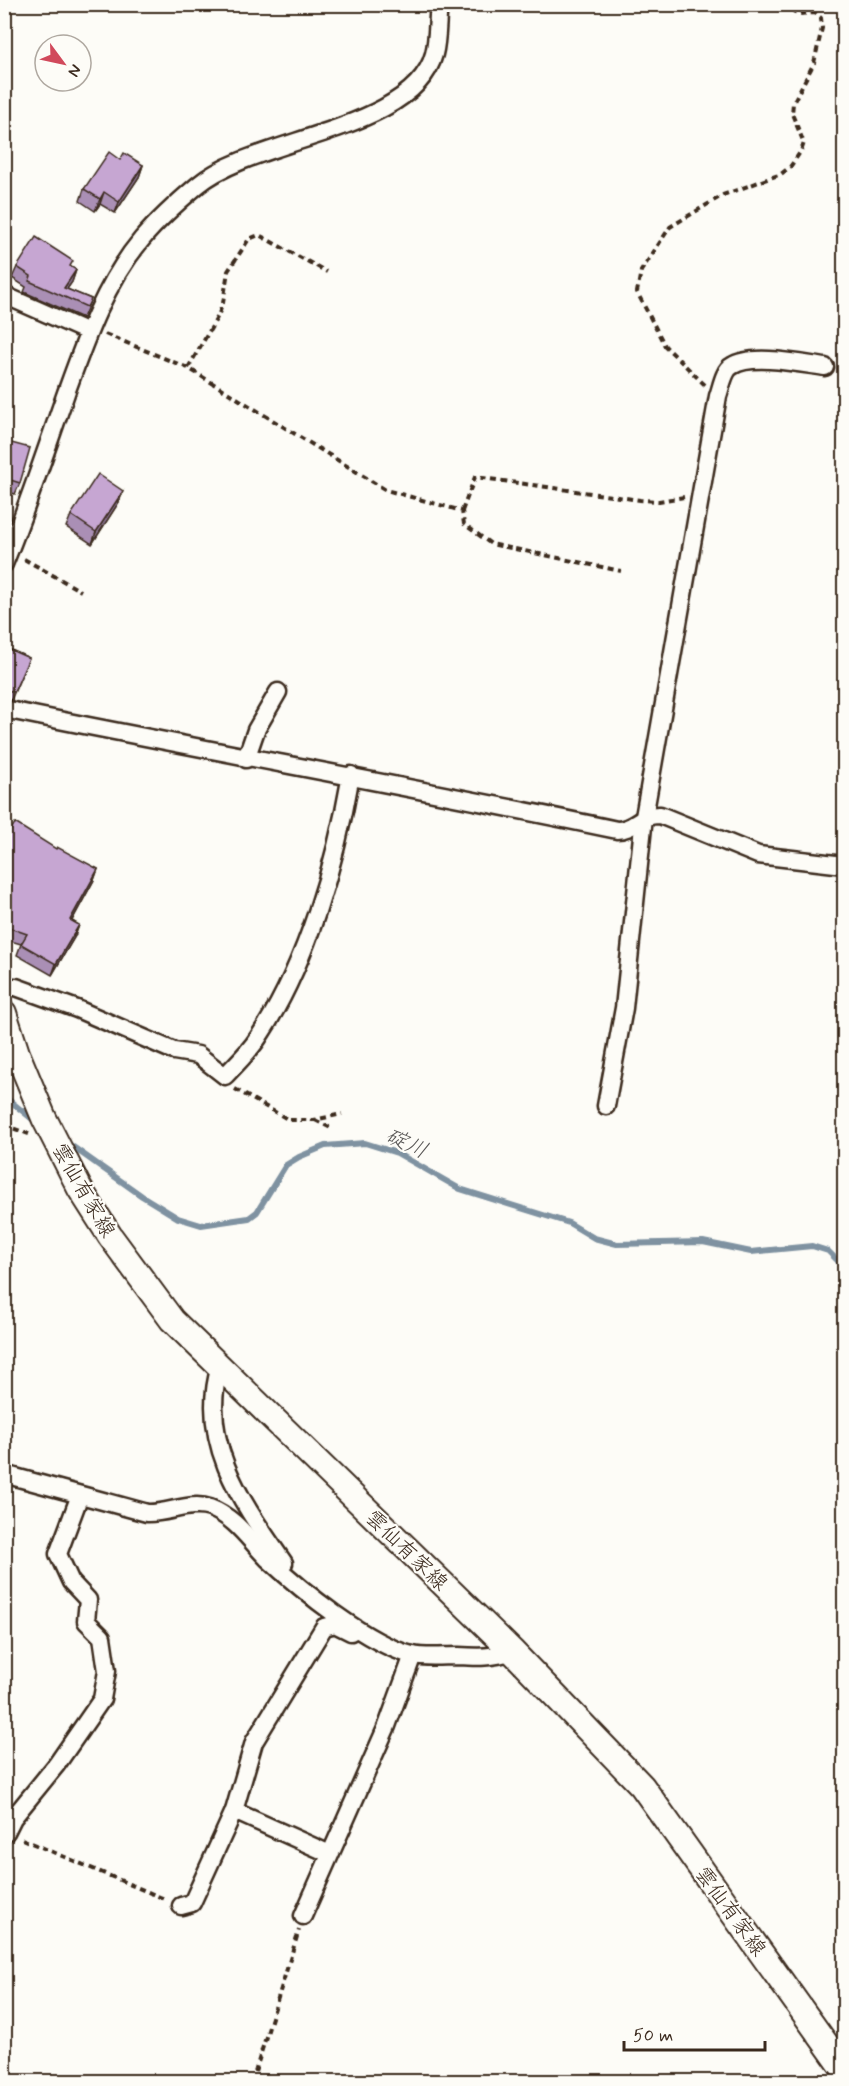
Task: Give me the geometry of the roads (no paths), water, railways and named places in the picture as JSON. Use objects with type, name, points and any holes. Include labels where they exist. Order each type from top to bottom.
[{"type":"main road","name":"雲仙有家線","points":[[4,1013],[44,1118],[80,1189],[116,1245],[172,1320],[512,1652],[642,1786],[844,2069]]},
{"type":"street","points":[[7,557],[88,332],[109,290],[142,239],[199,183],[230,165],[360,120],[413,87],[425,72],[434,55],[439,4]]},
{"type":"street","points":[[4,295],[88,332]]},
{"type":"street","points":[[606,1106],[624,1008],[644,817],[718,396],[729,368],[734,364],[761,360],[825,368]]},
{"type":"street","points":[[246,759],[256,730],[278,692]]},
{"type":"street","points":[[4,710],[246,759],[351,775],[617,830],[630,827],[644,817],[660,815],[758,855],[844,865]]},
{"type":"street","points":[[4,987],[16,987],[77,1009],[174,1052],[198,1056],[225,1076],[260,1037],[303,948],[342,830],[351,775]]},
{"type":"street","points":[[219,1366],[215,1381],[215,1407],[219,1445],[228,1473],[243,1504],[300,1586]]},
{"type":"street","points":[[4,1474],[147,1513],[162,1514],[195,1506],[207,1507],[240,1526],[267,1558],[300,1586],[386,1645],[413,1655],[484,1657],[512,1652]]},
{"type":"street","points":[[6,1832],[13,1818],[94,1714],[106,1687],[102,1637],[86,1621],[88,1600],[71,1582],[58,1554],[80,1495]]},
{"type":"street","points":[[181,1906],[192,1902],[234,1810],[254,1742],[324,1627],[335,1624],[359,1636],[365,1632]]},
{"type":"street","points":[[303,1916],[387,1726],[413,1655]]},
{"type":"street","points":[[234,1810],[330,1854]]},
{"type":"waterway","name":"碇川","points":[[4,1096],[37,1123]]},
{"type":"waterway","name":"碇川","points":[[66,1142],[142,1196],[178,1218],[201,1225],[249,1218],[257,1212],[286,1165],[299,1157],[325,1146],[365,1143],[397,1153],[460,1189],[569,1223],[594,1238],[617,1244],[703,1242],[751,1252],[812,1246],[828,1251],[844,1267]]}]
